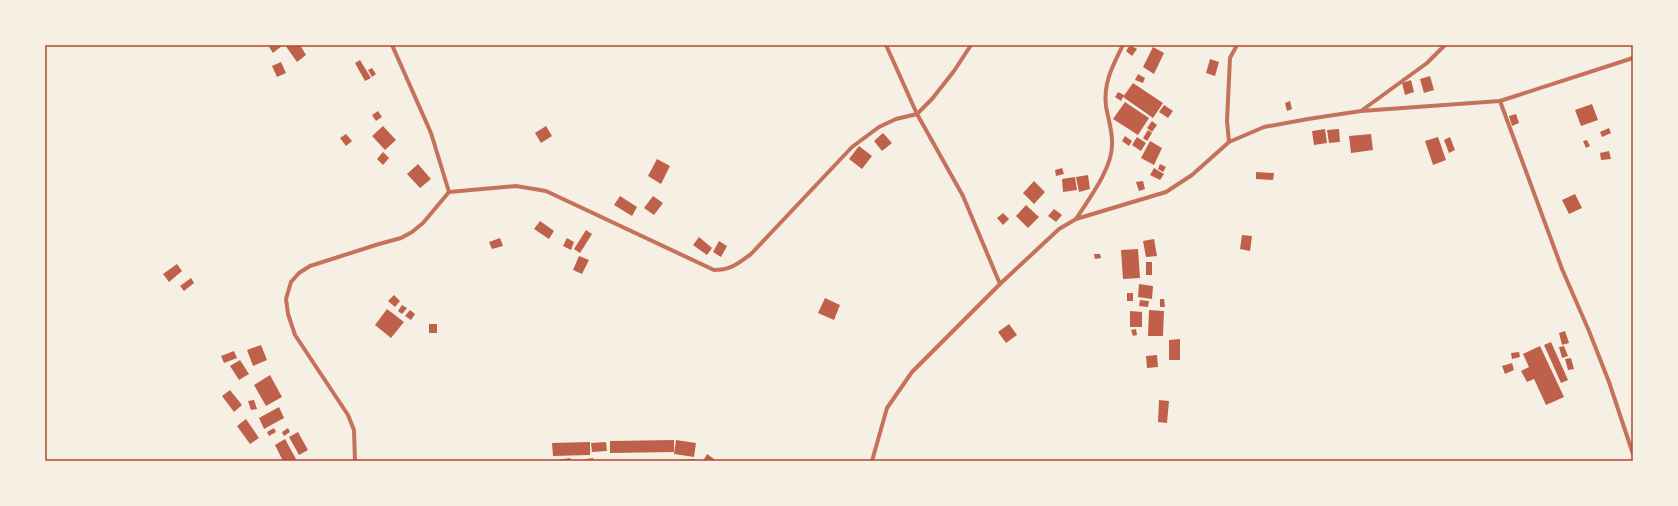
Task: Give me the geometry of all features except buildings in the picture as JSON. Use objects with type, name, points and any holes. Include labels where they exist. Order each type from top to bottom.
[{"type":"street","points":[[392,45],[431,133],[449,192]]},
{"type":"street","points":[[886,45],[917,114],[963,196],[1000,284]]},
{"type":"street","points":[[355,461],[354,430],[348,415],[295,335],[290,321],[286,299],[291,282],[299,273],[310,266],[401,238],[412,232],[423,223],[449,192],[516,186],[546,191],[714,270],[726,270],[734,267],[751,254],[852,147],[879,127],[896,118],[917,114],[932,99],[954,71],[971,45]]},
{"type":"street","points":[[1076,219],[1100,180],[1109,158],[1112,146],[1106,104],[1106,86],[1113,65],[1123,45]]},
{"type":"street","points":[[1229,142],[1228,121],[1230,58],[1237,45]]},
{"type":"street","points":[[1361,111],[1427,63],[1445,45]]},
{"type":"street","points":[[872,461],[887,408],[912,372],[1000,284],[1059,229],[1076,219],[1166,192],[1192,176],[1229,142],[1264,127],[1361,111],[1500,101],[1633,58]]},
{"type":"street","points":[[1500,101],[1562,269],[1609,382],[1633,454]]}]
